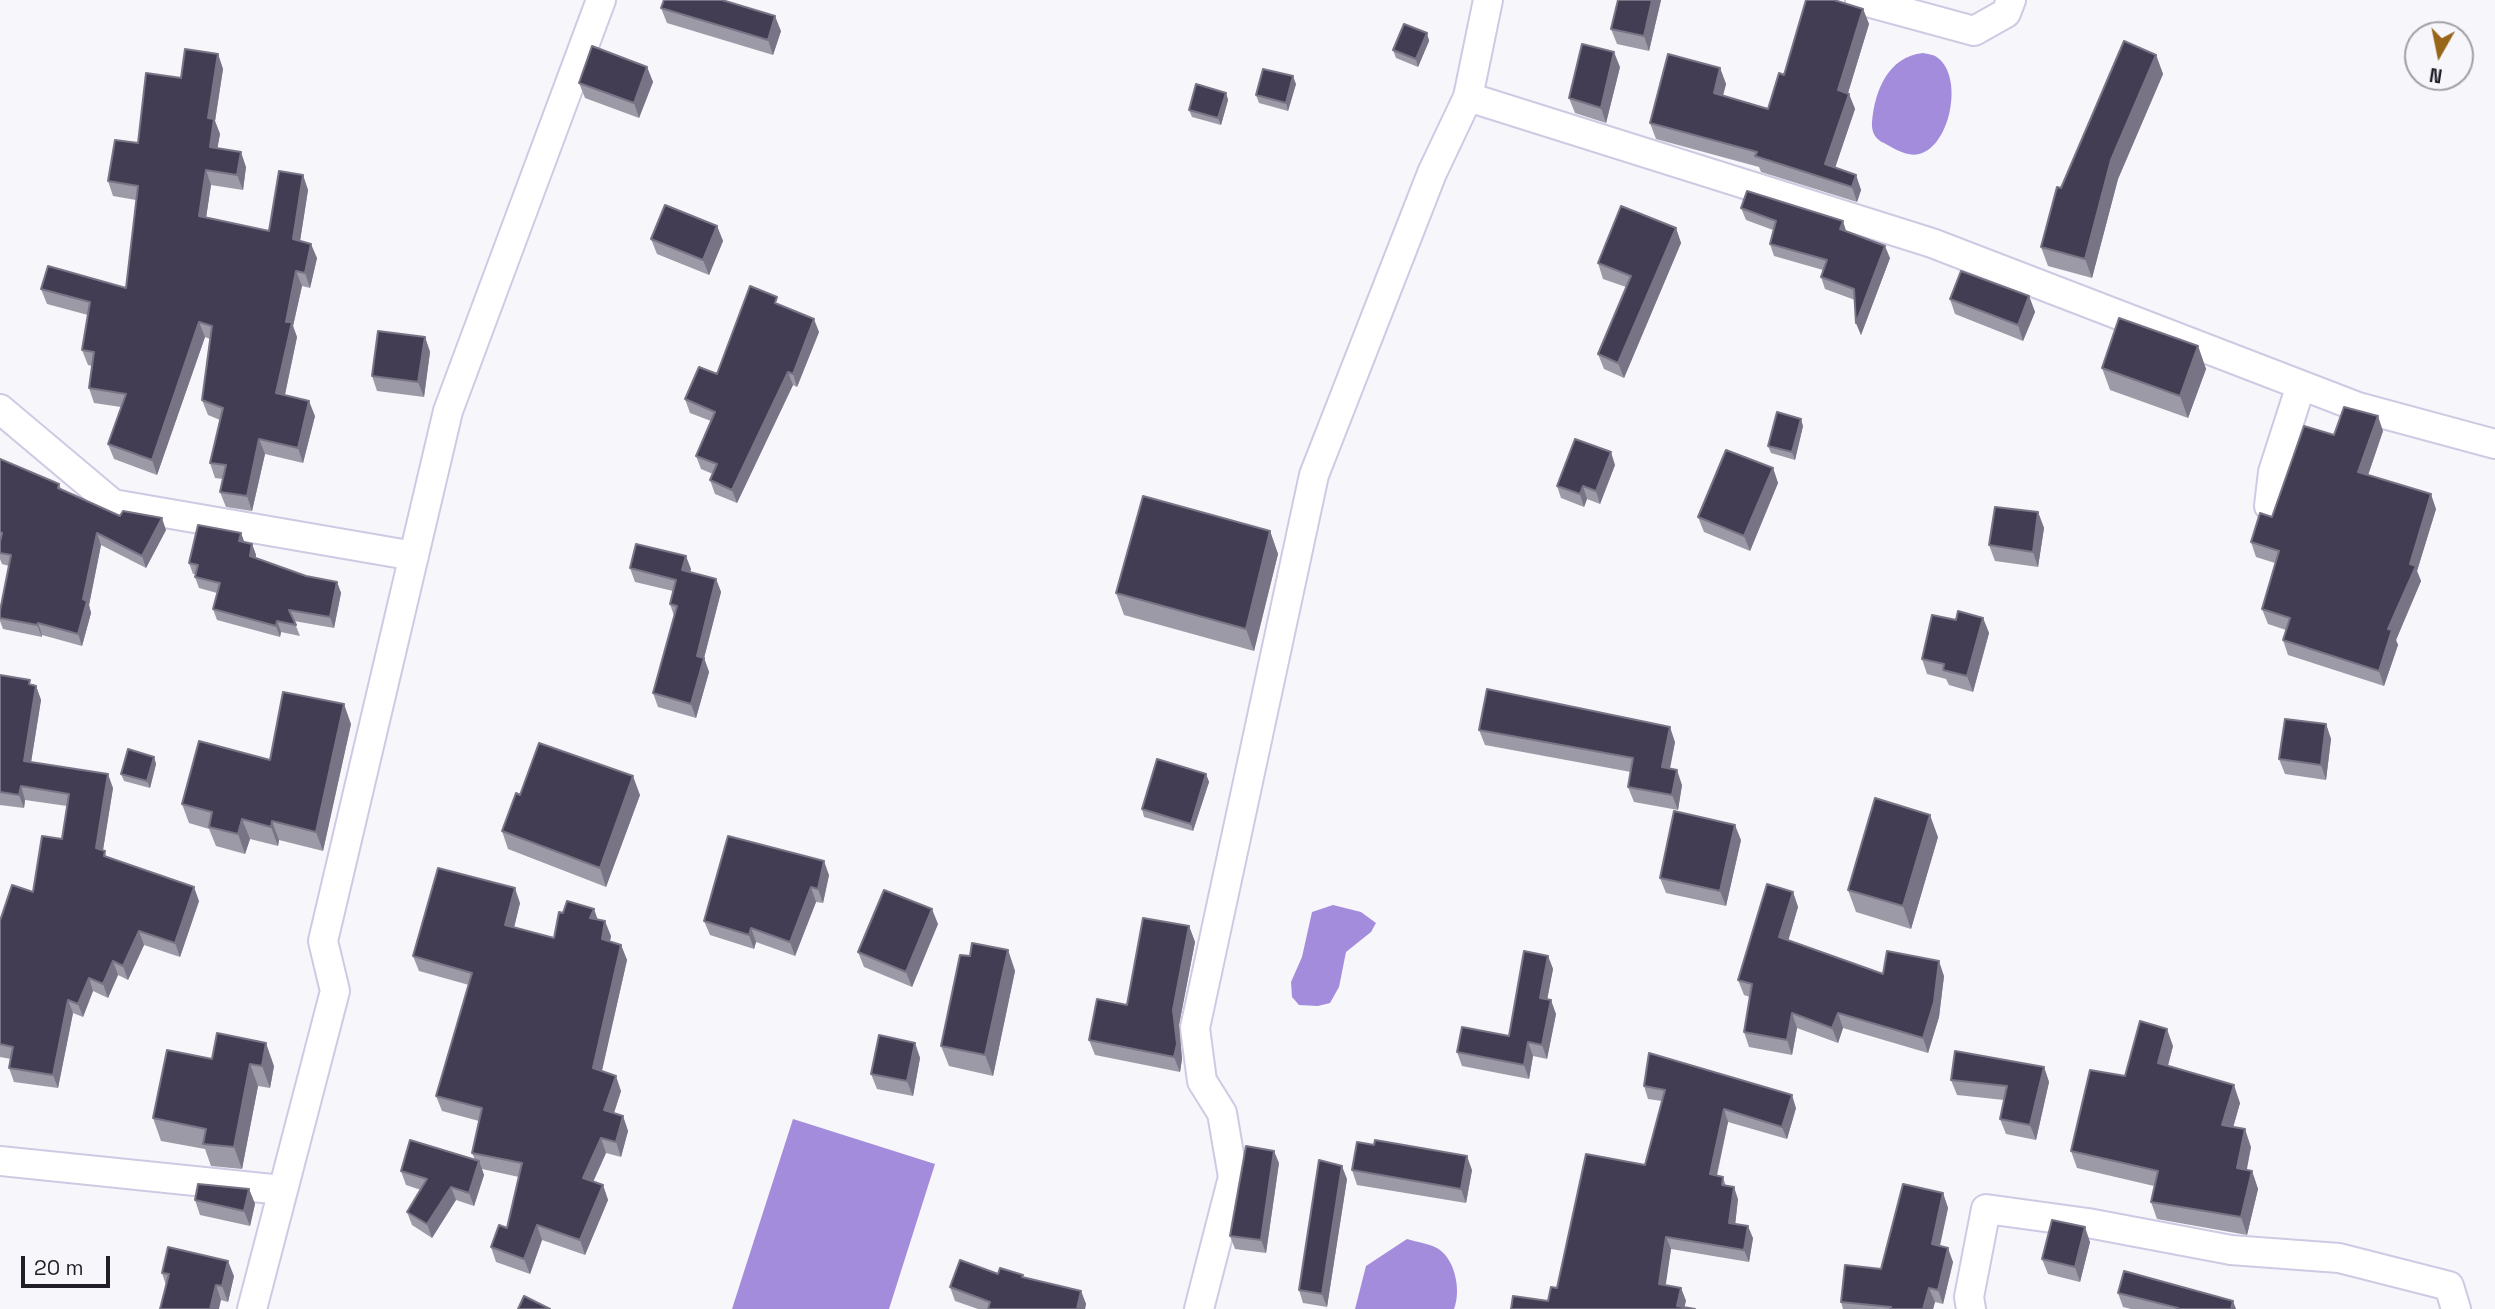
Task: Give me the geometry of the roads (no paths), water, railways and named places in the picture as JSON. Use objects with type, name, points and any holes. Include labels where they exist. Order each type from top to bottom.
[{"type":"street","points":[[252,1309],[335,991],[323,941],[448,411],[601,0]]},
{"type":"street","points":[[1199,1309],[1233,1177],[1222,1112],[1202,1081],[1195,1028],[1268,677],[1314,475],[1432,173],[1468,97],[1488,0]]},
{"type":"street","points":[[1860,0],[1974,31],[2006,13],[2011,0]]},
{"type":"street","points":[[1468,97],[1932,243],[2358,407],[2495,443]]},
{"type":"street","points":[[2269,506],[2273,472],[2301,385]]},
{"type":"street","points":[[0,409],[113,504],[414,556]]},
{"type":"street","points":[[0,1161],[282,1190]]},
{"type":"street","points":[[1971,1309],[1969,1297],[1986,1209],[2088,1223],[2231,1250],[2339,1258],[2449,1286],[2456,1309]]}]
